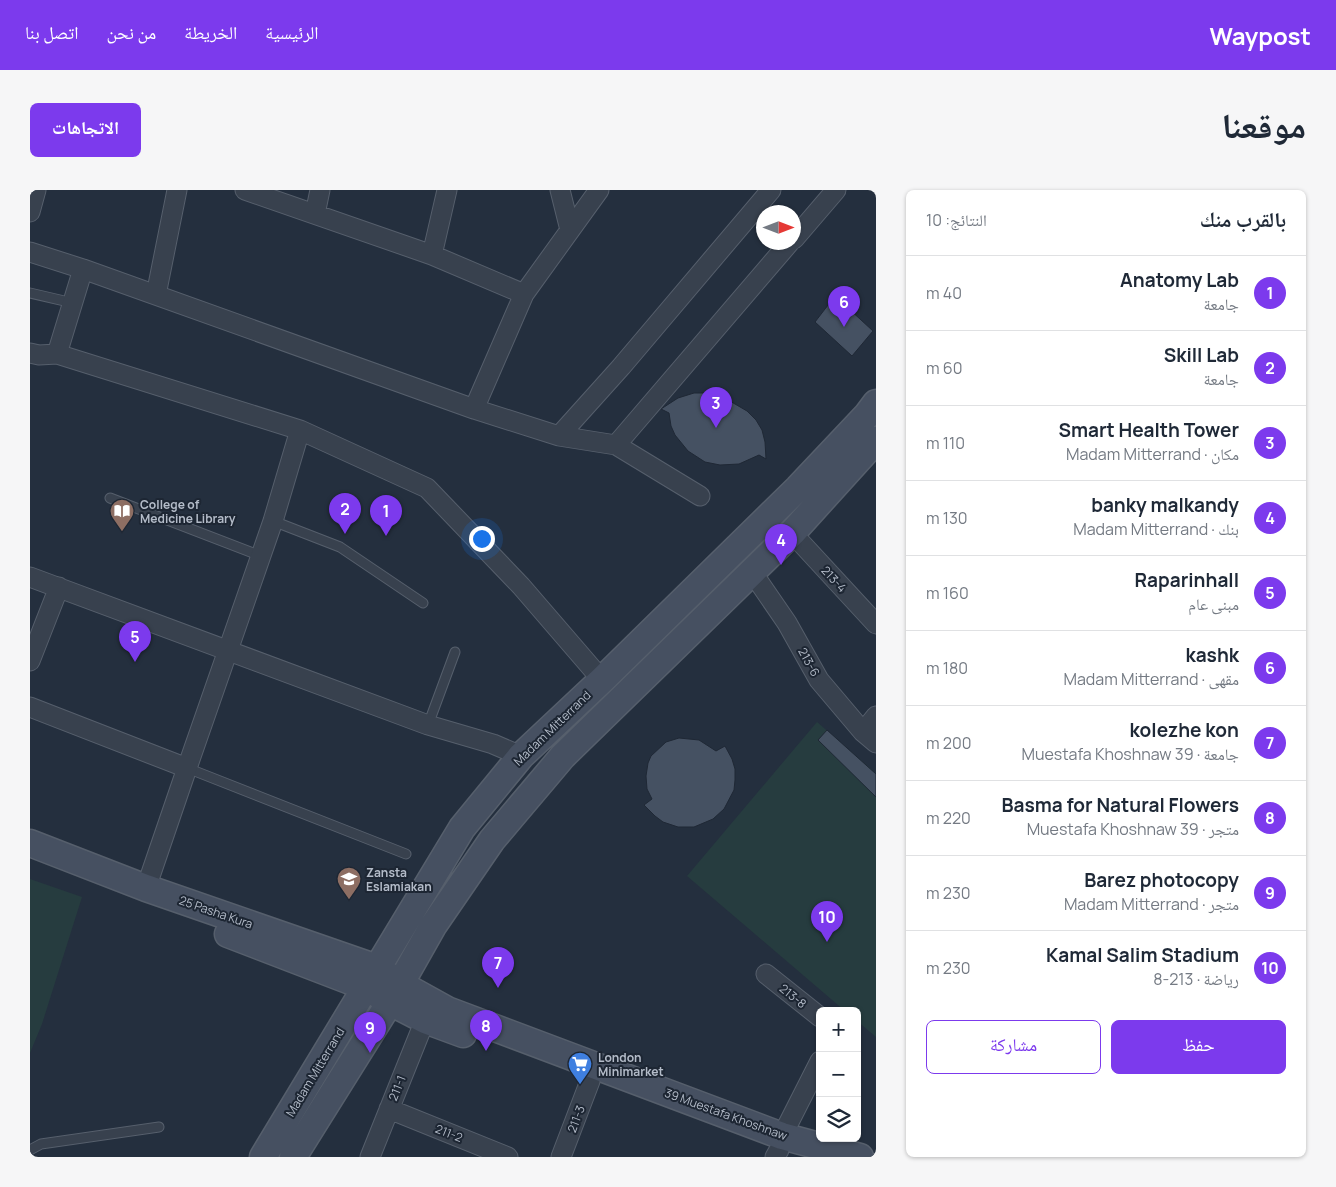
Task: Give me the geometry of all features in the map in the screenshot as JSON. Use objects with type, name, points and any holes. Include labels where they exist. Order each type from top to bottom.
[{"type":"main road","name":"Madam Mitterrand","points":[[263,1157],[462,828],[521,756],[602,680],[798,488],[876,403]]},
{"type":"main road","name":"Madam Mitterrand","points":[[293,1157],[395,993],[434,926],[498,832],[563,756],[792,533],[874,448]]},
{"type":"main road","name":"25 Pasha Kura","points":[[30,843],[372,978],[395,993]]},
{"type":"main road","name":"25 Pasha Kura","points":[[30,860],[372,978]]},
{"type":"main road","name":"39 Muestafa Khoshnaw","points":[[395,993],[424,1020],[784,1150],[860,1157]]},
{"type":"main road","name":"39 Muestafa Khoshnaw","points":[[395,993],[447,1010],[784,1150]]},
{"type":"street","points":[[30,212],[36,190]]},
{"type":"street","points":[[156,296],[177,190]]},
{"type":"street","points":[[246,190],[432,255],[524,294]]},
{"type":"street","points":[[315,214],[320,190]]},
{"type":"street","points":[[432,255],[447,190]]},
{"type":"street","points":[[560,190],[570,230]]},
{"type":"street","points":[[474,409],[524,294],[598,190]]},
{"type":"street","points":[[559,436],[621,367],[771,190]]},
{"type":"street","points":[[801,231],[836,190]]},
{"type":"street","points":[[616,445],[783,250]]},
{"type":"street","points":[[30,252],[83,269],[474,409],[559,436],[616,445],[700,496]]},
{"type":"street","points":[[57,354],[83,269]]},
{"type":"street","points":[[30,353],[39,355],[57,354],[300,430],[427,488],[521,586],[602,680]]},
{"type":"street","points":[[146,888],[227,649],[273,521],[300,430]]},
{"type":"street","name":"213-4","points":[[792,533],[876,624]]},
{"type":"street","name":"213-6","points":[[752,572],[787,623],[819,680],[870,738]]},
{"type":"street","points":[[30,577],[428,725],[493,744],[521,756]]},
{"type":"street","points":[[30,661],[59,587]]},
{"type":"street","points":[[30,707],[186,768]]},
{"type":"street","points":[[870,738],[876,716]]},
{"type":"street","name":"213-8","points":[[766,974],[816,1014]]},
{"type":"street","name":"211-1","points":[[370,1157],[424,1020]]},
{"type":"street","points":[[784,1150],[816,1071]]},
{"type":"street","name":"211-3","points":[[561,1157],[590,1081]]},
{"type":"street","name":"211-2","points":[[389,1109],[508,1157]]},
{"type":"lane","points":[[30,293],[72,303]]},
{"type":"lane","points":[[110,498],[261,556]]},
{"type":"lane","points":[[273,521],[340,547],[423,603]]},
{"type":"lane","points":[[428,725],[455,652]]},
{"type":"lane","points":[[186,768],[406,854]]},
{"type":"lane","points":[[30,1150],[41,1144],[159,1127]]},
{"type":"green space","points":[[817,722],[876,773],[876,1037],[861,1024],[861,1007],[840,1007],[687,876]]},
{"type":"green space","points":[[30,879],[82,897],[42,1024],[30,1053]]},
{"type":"building","points":[[835,296],[873,331],[852,356],[815,322]]},
{"type":"building","points":[[694,393],[709,393],[723,397],[747,411],[762,430],[766,459],[759,455],[739,464],[720,465],[705,462],[688,451],[675,435],[669,413],[661,409],[678,398]]},
{"type":"building","points":[[827,730],[876,774],[876,797],[818,740]]},
{"type":"building","points":[[679,738],[699,740],[716,751],[725,746],[735,769],[734,790],[724,809],[713,819],[694,827],[678,827],[663,822],[644,805],[652,799],[647,789],[646,776],[651,756],[666,742]]},
{"type":"place","name":"kashk","points":[[844,327]]},
{"type":"place","name":"Smart Health Tower","points":[[716,428]]},
{"type":"place","name":"College of Medicine Library","points":[[122,532]]},
{"type":"place","name":"Skill Lab","points":[[345,534]]},
{"type":"place","name":"Anatomy Lab","points":[[386,536]]},
{"type":"place","name":"banky malkandy","points":[[781,565]]},
{"type":"place","name":"Raparinhall","points":[[135,662]]},
{"type":"place","name":"Zansta Eslamiakan","points":[[349,900]]},
{"type":"place","name":"Kamal Salim Stadium","points":[[827,942]]},
{"type":"place","name":"kolezhe kon","points":[[498,988]]},
{"type":"place","name":"Basma for Natural Flowers","points":[[486,1051]]},
{"type":"place","name":"Barez photocopy","points":[[370,1053]]},
{"type":"place","name":"London Minimarket","points":[[580,1085]]}]
